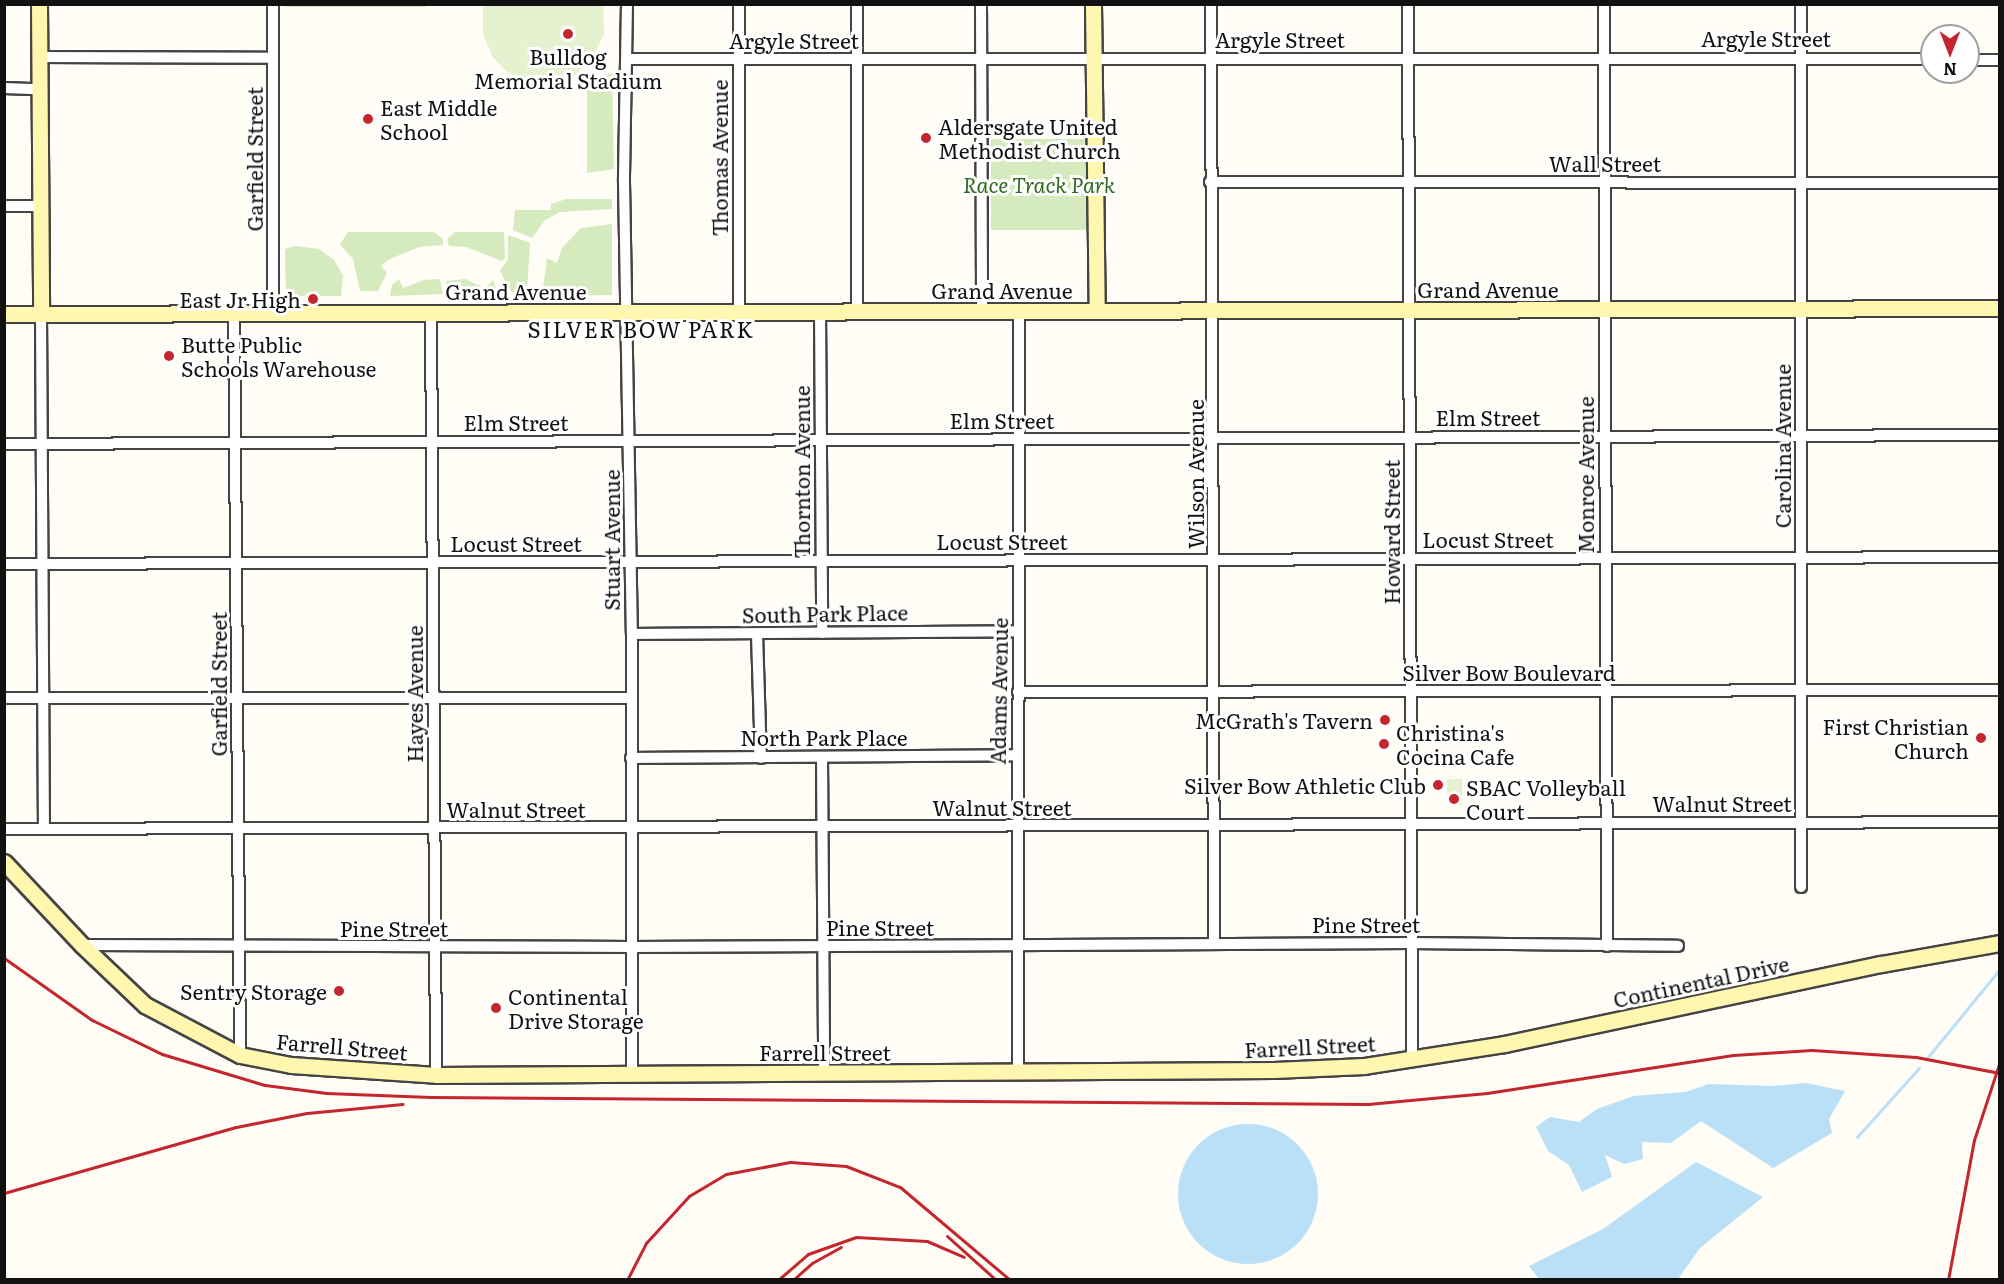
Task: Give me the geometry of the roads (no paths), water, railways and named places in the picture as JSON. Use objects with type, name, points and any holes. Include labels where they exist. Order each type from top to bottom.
[{"type":"main road","points":[[39,4],[41,314]]},
{"type":"main road","points":[[1093,4],[1097,311]]},
{"type":"main road","name":"Grand Avenue","points":[[4,314],[2000,308]]},
{"type":"main road","points":[[4,862],[82,945],[145,1005],[240,1055]]},
{"type":"main road","name":"Continental Drive","points":[[1412,1060],[2000,943]]},
{"type":"main road","name":"Farrell Street","points":[[240,1055],[291,1065],[436,1075],[1274,1070],[1412,1060]]},
{"type":"street","name":"Garfield Street","points":[[273,4],[273,314]]},
{"type":"street","name":"Stuart Avenue","points":[[627,4],[626,312],[632,634],[632,1075]]},
{"type":"street","name":"Thomas Avenue","points":[[738,312],[739,4]]},
{"type":"street","points":[[857,4],[857,311]]},
{"type":"street","points":[[981,4],[982,311]]},
{"type":"street","name":"Wilson Avenue","points":[[1211,4],[1210,182],[1214,311],[1216,693],[1214,944]]},
{"type":"street","name":"Howard Street","points":[[1408,4],[1413,826],[1410,943],[1412,1060]]},
{"type":"street","name":"Monroe Avenue","points":[[1604,4],[1607,946]]},
{"type":"street","name":"Carolina Avenue","points":[[1801,4],[1802,887]]},
{"type":"street","points":[[39,57],[273,58]]},
{"type":"street","name":"Argyle Street","points":[[627,59],[1604,57],[1920,59]]},
{"type":"street","points":[[1980,60],[2000,60]]},
{"type":"street","points":[[4,88],[39,89]]},
{"type":"street","name":"Wall Street","points":[[1210,182],[2000,183]]},
{"type":"street","points":[[4,206],[40,206]]},
{"type":"street","name":"Thornton Avenue","points":[[820,311],[822,633]]},
{"type":"street","name":"Adams Avenue","points":[[1018,1072],[1019,311]]},
{"type":"street","name":"Hayes Avenue","points":[[432,312],[436,1075]]},
{"type":"street","points":[[41,314],[44,829]]},
{"type":"street","name":"Garfield Street","points":[[234,314],[240,1055]]},
{"type":"street","name":"Elm Street","points":[[4,444],[2000,435]]},
{"type":"street","name":"Locust Street","points":[[4,564],[2000,558]]},
{"type":"street","name":"South Park Place","points":[[632,634],[1018,631]]},
{"type":"street","points":[[757,634],[760,758]]},
{"type":"street","name":"Silver Bow Boulevard","points":[[1018,692],[2000,690]]},
{"type":"street","points":[[4,698],[632,698]]},
{"type":"street","name":"North Park Place","points":[[632,758],[1017,756]]},
{"type":"street","points":[[822,757],[824,1072]]},
{"type":"street","name":"Walnut Street","points":[[4,829],[1413,826],[2000,822]]},
{"type":"street","name":"Pine Street","points":[[82,945],[632,947],[1410,943],[1678,946]]},
{"type":"water","points":[[1806,1083],[1845,1091],[1829,1119],[1832,1133],[1773,1168],[1701,1121],[1671,1143],[1642,1142],[1643,1159],[1624,1164],[1605,1155],[1612,1177],[1582,1192],[1569,1165],[1548,1151],[1536,1127],[1550,1117],[1579,1122],[1597,1109],[1633,1096],[1685,1092],[1709,1084],[1772,1086]]},
{"type":"water","points":[[1248,1124],[1275,1130],[1287,1136],[1297,1145],[1306,1155],[1312,1167],[1318,1194],[1312,1221],[1306,1233],[1297,1243],[1287,1252],[1275,1258],[1248,1264],[1221,1258],[1209,1252],[1199,1243],[1190,1233],[1184,1221],[1178,1194],[1184,1167],[1190,1155],[1199,1145],[1209,1136],[1221,1130]]},
{"type":"water","points":[[1696,1162],[1763,1197],[1700,1248],[1678,1279],[1539,1279],[1529,1266],[1603,1229]]},
{"type":"waterway","points":[[1927,1058],[1999,970]]},
{"type":"waterway","points":[[1857,1137],[1919,1068]]},
{"type":"railway","points":[[4,958],[92,1020],[162,1054],[265,1085],[326,1093],[431,1097],[1368,1104],[1487,1093],[1733,1055],[1812,1050],[1916,1057],[2000,1073]]},
{"type":"railway","points":[[1948,1280],[1974,1140],[2000,1061]]},
{"type":"railway","points":[[4,1193],[236,1127],[307,1113],[403,1104]]},
{"type":"railway","points":[[627,1280],[646,1243],[689,1196],[726,1174],[790,1162],[846,1166],[900,1187],[1010,1280]]},
{"type":"railway","points":[[947,1236],[996,1280]]},
{"type":"railway","points":[[778,1280],[808,1254],[856,1237],[927,1241],[964,1257]]},
{"type":"railway","points":[[793,1280],[812,1263],[841,1247]]},
{"type":"place","name":"Bulldog Memorial Stadium","points":[[568,34]]},
{"type":"place","name":"East Middle School","points":[[368,119]]},
{"type":"place","name":"Aldersgate United Methodist Church","points":[[926,138]]},
{"type":"place","name":"East Jr High","points":[[313,299]]},
{"type":"place","name":"Butte Public Schools Warehouse","points":[[169,356]]},
{"type":"place","name":"McGrath's Tavern","points":[[1385,720]]},
{"type":"place","name":"First Christian Church","points":[[1981,738]]},
{"type":"place","name":"Christina's Cocina Cafe","points":[[1384,744]]},
{"type":"place","name":"Silver Bow Athletic Club","points":[[1438,785]]},
{"type":"place","name":"SBAC Volleyball Court","points":[[1454,799]]},
{"type":"place","name":"Sentry Storage","points":[[339,991]]},
{"type":"place","name":"Continental Drive Storage","points":[[496,1008]]},
{"type":"district","name":"SILVER BOW PARK","points":[[641,329]]},
{"type":"park label","name":"Race Track Park","points":[[1039,184]]}]
